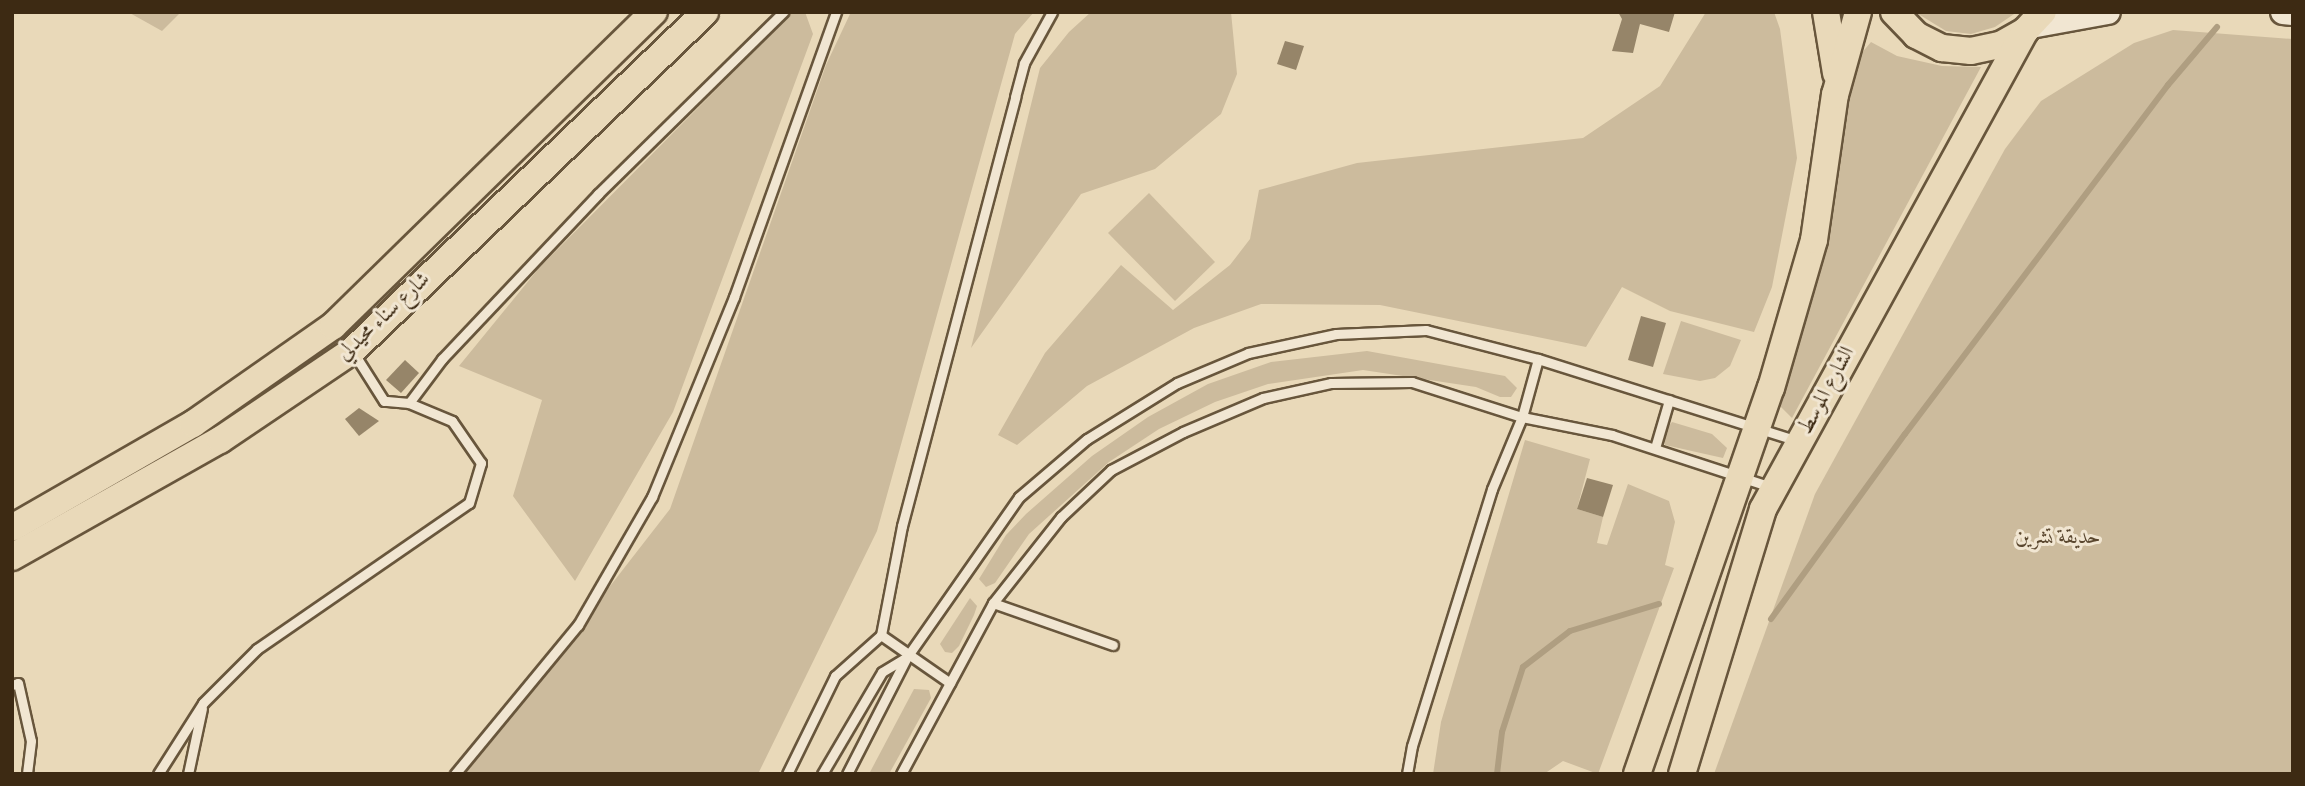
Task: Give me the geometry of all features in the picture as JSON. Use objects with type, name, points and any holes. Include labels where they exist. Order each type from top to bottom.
[{"type":"main road","name":"شارع سناء محيدلي","points":[[12,528],[193,424],[333,327],[654,12]]},
{"type":"main road","name":"شارع سناء محيدلي","points":[[12,557],[220,440],[352,351],[705,12]]},
{"type":"main road","points":[[1637,774],[1737,475],[1770,388],[1814,240],[1835,95],[1836,63],[1826,12]]},
{"type":"main road","points":[[1835,95],[1858,12]]},
{"type":"main road","points":[[1878,12],[1942,48],[1971,51],[2000,46],[2033,23],[2108,12]]},
{"type":"main road","points":[[1894,12],[1916,35]]},
{"type":"main road","points":[[2283,12],[2293,13]]},
{"type":"main road","name":"الشارع الموسط","points":[[1682,774],[1763,509],[2033,23]]},
{"type":"lane","points":[[409,403],[442,359],[598,194],[783,12]]},
{"type":"lane","points":[[455,774],[578,625],[652,497],[734,297],[835,12]]},
{"type":"lane","points":[[787,774],[835,676],[881,635],[902,526],[1024,63],[1052,12]]},
{"type":"lane","points":[[847,774],[907,657],[1019,497],[1087,439],[1177,383],[1248,354],[1336,334],[1426,330],[1538,359],[1800,442]]},
{"type":"lane","points":[[158,774],[203,703],[257,649],[469,503],[481,463],[452,421],[409,403],[384,401],[352,351]]},
{"type":"lane","points":[[1407,774],[1412,746],[1492,489],[1522,417],[1538,359]]},
{"type":"lane","points":[[901,774],[993,603],[1061,517],[1111,470],[1183,432],[1263,398],[1331,383],[1412,382],[1522,417],[1612,435],[1775,488]]},
{"type":"lane","points":[[1655,449],[1670,400]]},
{"type":"lane","points":[[993,603],[1113,645]]},
{"type":"lane","points":[[881,635],[907,657],[950,683]]},
{"type":"lane","points":[[822,774],[882,672],[907,657]]},
{"type":"lane","points":[[12,685],[18,683],[31,741],[27,774]]},
{"type":"lane","points":[[188,774],[203,703]]},
{"type":"green space","points":[[128,12],[181,12],[162,31]]},
{"type":"green space","points":[[793,12],[805,12],[813,34],[673,412],[575,581],[513,496],[542,400],[459,366],[539,268]]},
{"type":"green space","points":[[1034,12],[1015,34],[877,531],[758,774],[464,774],[670,509],[826,65],[850,14]]},
{"type":"green space","points":[[1091,12],[1231,12],[1237,74],[1221,114],[1155,169],[1081,194],[971,348],[1040,68],[1069,32]]},
{"type":"green space","points":[[1706,12],[1774,12],[1780,29],[1797,158],[1772,287],[1754,332],[1670,311],[1622,287],[1586,347],[1380,305],[1261,304],[1194,328],[1087,386],[1017,445],[998,435],[1045,353],[1121,265],[1173,310],[1230,265],[1250,239],[1259,190],[1357,163],[1583,138],[1660,86]]},
{"type":"green space","points":[[1915,12],[2017,12],[1995,27],[1971,34],[1946,31]]},
{"type":"green space","name":"حديقة تشرين","points":[[2173,30],[2293,39],[2293,774],[1714,774],[1815,494],[2005,149],[2041,101],[2134,43]]},
{"type":"green space","points":[[1871,42],[1897,56],[1942,66],[1981,67],[1792,418],[1779,405],[1860,55]]},
{"type":"green space","points":[[1149,193],[1215,262],[1175,301],[1108,233]]},
{"type":"green space","points":[[1681,321],[1741,340],[1730,366],[1715,378],[1700,381],[1663,374]]},
{"type":"green space","points":[[1367,351],[1505,376],[1517,388],[1511,397],[1500,397],[1476,387],[1363,370],[1268,384],[1215,402],[1159,429],[1109,462],[1029,534],[995,583],[986,587],[979,579],[1006,535],[1026,514],[1092,456],[1148,417],[1208,384],[1271,362]]},
{"type":"green space","points":[[1672,422],[1712,434],[1727,448],[1723,458],[1665,445],[1662,435]]},
{"type":"green space","points":[[1525,440],[1590,459],[1577,509],[1603,517],[1597,543],[1607,545],[1628,484],[1669,501],[1675,522],[1665,565],[1674,568],[1598,774],[1563,761],[1544,774],[1433,774],[1441,722]]},
{"type":"green space","points":[[970,598],[977,606],[974,615],[959,646],[952,653],[945,652],[940,644]]},
{"type":"green space","points":[[914,689],[929,690],[931,698],[889,774],[869,774]]},
{"type":"building","points":[[1618,12],[1675,12],[1669,32],[1640,24],[1633,53],[1612,51],[1622,19]]},
{"type":"building","points":[[1285,41],[1304,46],[1296,70],[1277,64]]},
{"type":"building","points":[[1641,316],[1666,323],[1653,367],[1628,360]]},
{"type":"building","points":[[405,360],[419,373],[401,393],[386,380]]},
{"type":"building","points":[[359,408],[379,421],[359,436],[345,419]]},
{"type":"building","points":[[1587,478],[1613,485],[1603,517],[1577,509]]},
{"type":"waterway","points":[[1771,619],[1905,434],[2168,85],[2217,27]]},
{"type":"waterway","points":[[1497,774],[1502,732],[1523,667],[1570,631],[1659,604]]}]
